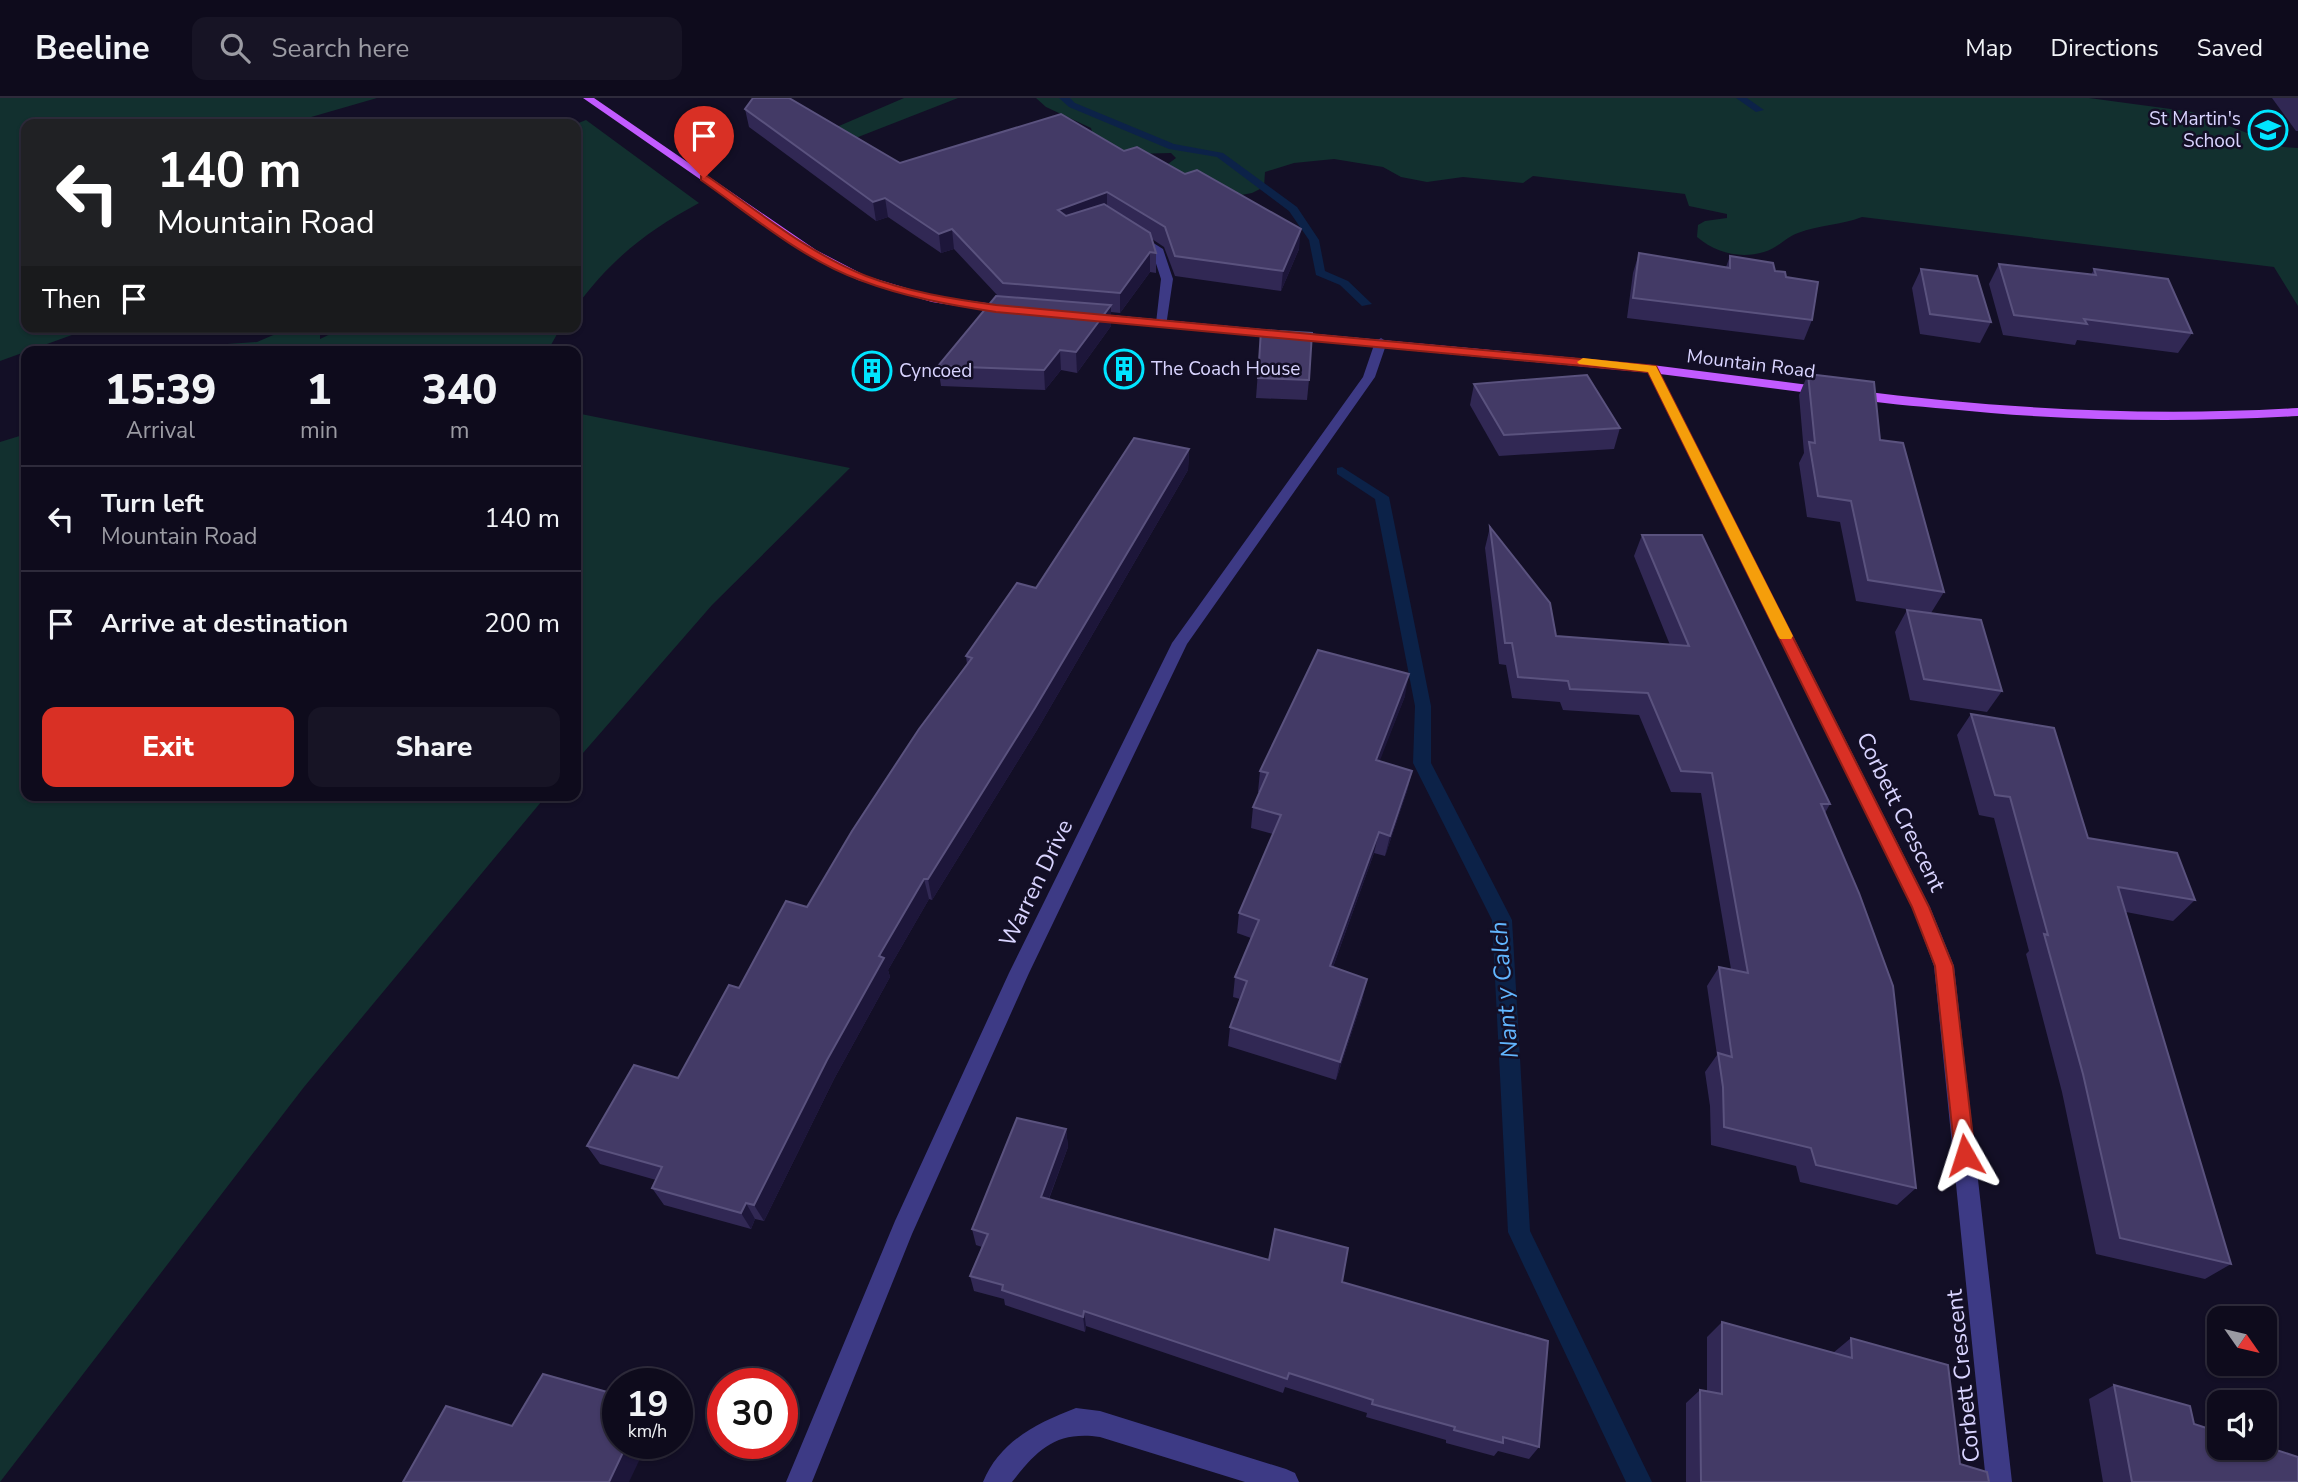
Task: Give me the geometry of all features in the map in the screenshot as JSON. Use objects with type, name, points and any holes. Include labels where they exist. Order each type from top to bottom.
[{"type":"main road","points":[[588,98],[812,252],[862,278],[932,299],[1024,311]]},
{"type":"main road","name":"Mountain Road","points":[[1079,316],[1652,369],[1947,407],[2192,419],[2298,412]]},
{"type":"street","points":[[1126,230],[1157,249],[1167,279],[1162,323]]},
{"type":"street","name":"Warren Drive","points":[[799,1482],[908,1217],[1019,973],[1180,643],[1369,377],[1381,342]]},
{"type":"street","name":"Corbett Crescent","points":[[1652,369],[1921,907],[1944,966],[1999,1482]]},
{"type":"street","points":[[996,1482],[1023,1447],[1054,1429],[1076,1421],[1100,1424],[1286,1482]]},
{"type":"green space","points":[[0,98],[377,98],[304,119],[21,119],[21,333],[77,333],[41,346],[21,346],[21,353],[0,361]]},
{"type":"green space","points":[[904,98],[958,98],[853,139],[832,129]]},
{"type":"green space","points":[[1036,98],[2089,98],[2193,112],[2283,147],[2298,148],[2298,306],[2274,267],[1862,217],[1798,233],[1764,252],[1737,255],[1720,251],[1697,237],[1698,225],[1705,221],[1727,218],[1727,214],[1689,206],[1685,194],[1533,176],[1523,183],[1463,177],[1427,182],[1401,177],[1383,167],[1334,159],[1294,163],[1265,172],[1264,187],[1252,193],[1220,199],[1160,170],[1176,158],[1171,153],[1132,154],[1096,145],[1091,128],[1046,107]]},
{"type":"green space","points":[[586,120],[699,203],[663,224],[631,248],[603,274],[581,300],[581,122]]},
{"type":"green space","points":[[278,333],[320,333],[320,339],[332,333],[558,333],[550,346],[226,346],[257,342]]},
{"type":"green space","points":[[581,414],[850,468],[712,605],[581,755]]},
{"type":"green space","points":[[21,436],[21,801],[542,801],[304,1087],[0,1482],[0,442]]},
{"type":"building","points":[[753,98],[789,98],[900,163],[1061,114],[1124,151],[1137,147],[1185,174],[1197,170],[1301,229],[1283,271],[1175,256],[1165,227],[1107,192],[1058,210],[1066,216],[1104,204],[1150,233],[1156,253],[1150,252],[1120,293],[1003,283],[952,229],[939,234],[885,198],[873,202],[745,109]]},
{"type":"building","points":[[1639,253],[1730,268],[1730,256],[1773,263],[1775,271],[1785,272],[1786,277],[1818,282],[1812,320],[1633,298]]},
{"type":"building","points":[[1999,264],[2096,275],[2094,269],[2168,279],[2192,333],[2084,319],[2087,324],[2014,315]]},
{"type":"building","points":[[1921,269],[1977,276],[1991,322],[1930,314]]},
{"type":"building","points":[[996,296],[1111,305],[1076,352],[1060,350],[1044,370],[938,366]]},
{"type":"building","points":[[1261,330],[1312,333],[1309,380],[1258,378]]},
{"type":"building","points":[[1808,374],[1874,382],[1880,440],[1903,443],[1944,592],[1868,580],[1851,501],[1818,496],[1809,442],[1815,443]]},
{"type":"building","points":[[1587,375],[1620,428],[1504,435],[1474,384]]},
{"type":"building","points":[[1134,438],[1189,449],[1035,708],[928,879],[924,879],[879,956],[884,958],[827,1060],[754,1205],[746,1203],[741,1213],[652,1188],[662,1167],[587,1146],[634,1065],[678,1078],[729,985],[739,988],[786,901],[807,907],[852,831],[919,729],[972,658],[966,656],[1017,583],[1036,588]]},
{"type":"building","points":[[1490,527],[1550,603],[1556,636],[1689,646],[1642,535],[1702,535],[1830,804],[1821,804],[1859,893],[1893,986],[1916,1188],[1816,1165],[1811,1148],[1724,1127],[1723,1087],[1718,1053],[1732,1057],[1719,967],[1748,973],[1712,773],[1681,771],[1648,693],[1570,689],[1568,681],[1518,677],[1512,643],[1505,643]]},
{"type":"building","points":[[1907,610],[1981,620],[2002,691],[1924,679]]},
{"type":"building","points":[[1318,650],[1409,674],[1376,760],[1412,771],[1390,836],[1379,832],[1330,966],[1367,979],[1340,1062],[1230,1027],[1247,981],[1235,977],[1259,920],[1239,913],[1281,815],[1253,807],[1268,773],[1260,771]]},
{"type":"building","points":[[1971,714],[2054,728],[2088,838],[2177,853],[2195,900],[2118,887],[2231,1264],[2120,1238],[2083,1074],[2010,797],[1995,795]]},
{"type":"building","points":[[1017,1118],[1066,1129],[1041,1197],[1269,1260],[1275,1229],[1348,1248],[1342,1282],[1548,1341],[1539,1447],[1503,1437],[1503,1443],[1454,1430],[1455,1427],[1372,1404],[1373,1400],[1289,1373],[1287,1379],[1084,1311],[1083,1317],[1002,1290],[1003,1285],[970,1276],[988,1234],[972,1229]]},
{"type":"building","points":[[1722,1322],[1852,1358],[1851,1338],[1948,1365],[1960,1464],[1987,1472],[1989,1482],[1701,1482],[1700,1390],[1722,1394]]},
{"type":"building","points":[[543,1374],[602,1391],[602,1459],[620,1459],[609,1482],[403,1482],[446,1406],[512,1426]]},
{"type":"building","points":[[2114,1385],[2190,1406],[2194,1424],[2207,1428],[2207,1460],[2277,1460],[2277,1450],[2298,1457],[2298,1482],[2132,1482]]},
{"type":"waterway","name":"Nant y Calch","points":[[1064,98],[1072,105],[1172,147],[1220,155],[1293,209],[1314,240],[1320,273],[1344,283],[1366,304]]},
{"type":"waterway","points":[[1741,98],[1759,110]]},
{"type":"waterway","name":"Nant y Calch","points":[[1342,471],[1382,497],[1423,706],[1422,763],[1502,920],[1519,1232],[1639,1482]]},
{"type":"slow traffic","points":[[1583,362],[1652,369],[1786,636]]},
{"type":"place","name":"St Martin's School","points":[[2268,130]]},
{"type":"place","name":"The Coach House","points":[[1124,369]]},
{"type":"place","name":"Cyncoed","points":[[872,371]]},
{"type":"route","points":[[704,178],[812,252],[862,278],[932,299],[996,309],[1381,342],[1652,369],[1921,907],[1944,966],[1965,1155]]}]
